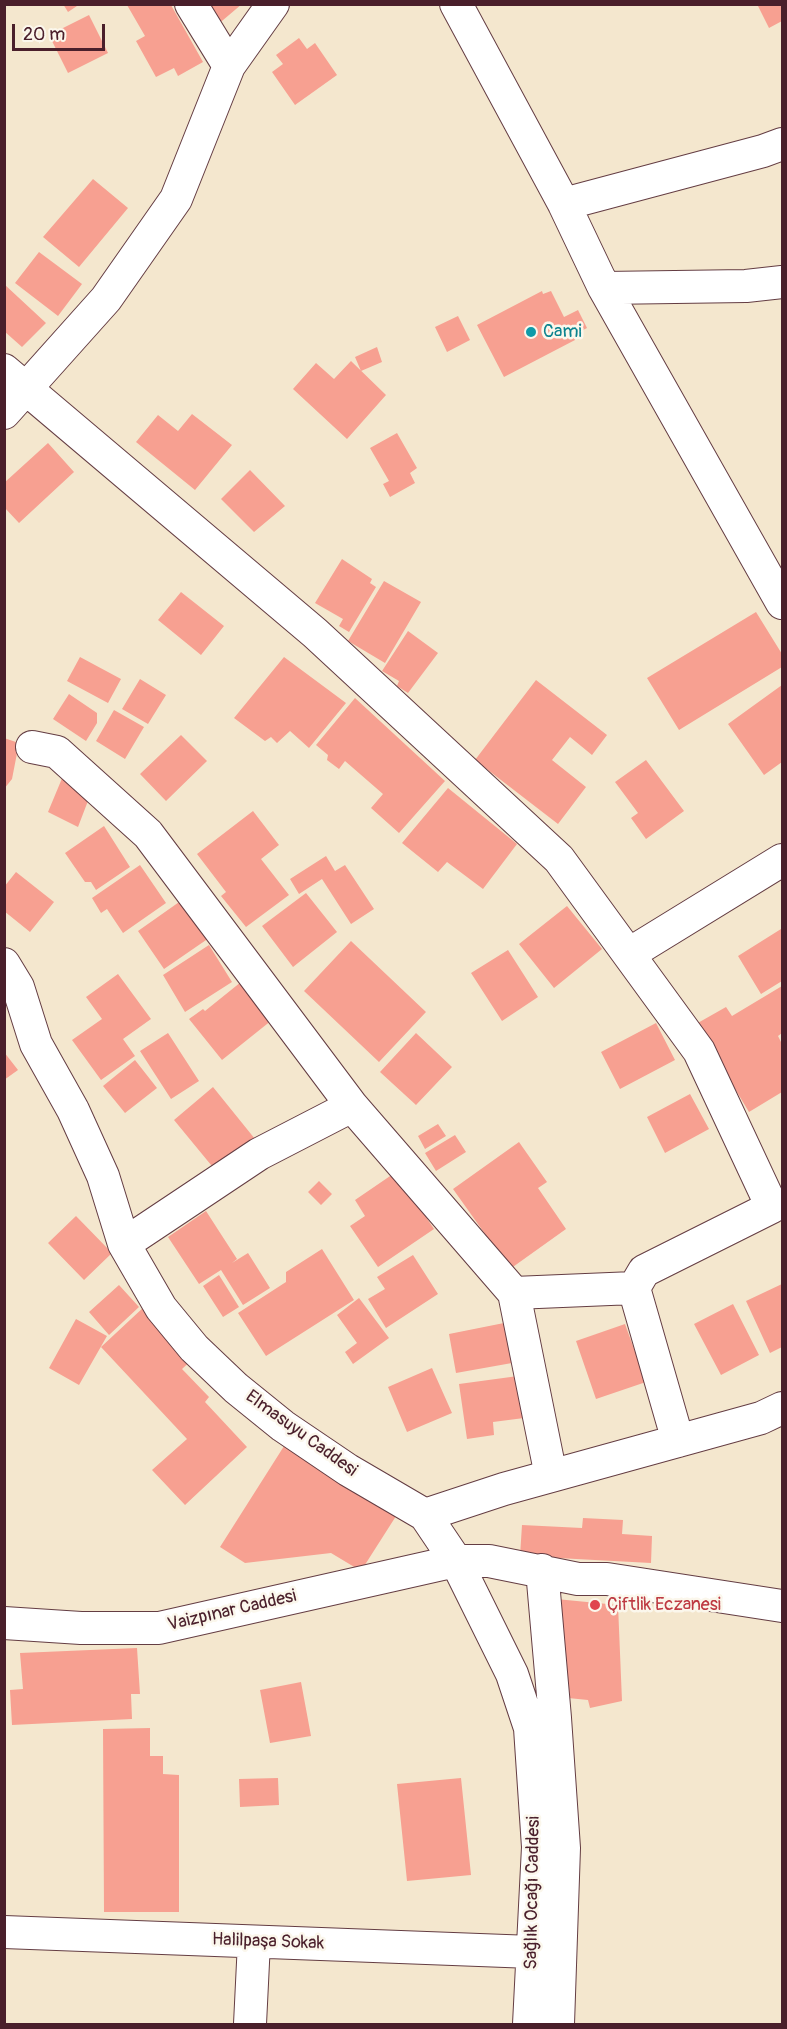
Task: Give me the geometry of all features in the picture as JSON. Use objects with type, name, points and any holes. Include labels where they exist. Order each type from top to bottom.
[{"type":"street","points":[[191,4],[229,66]]},
{"type":"street","points":[[4,412],[16,379],[106,299],[176,199],[229,66],[273,4]]},
{"type":"street","points":[[456,4],[564,204],[604,288],[783,603]]},
{"type":"street","points":[[564,204],[783,144]]},
{"type":"street","points":[[604,288],[746,286],[783,282]]},
{"type":"street","points":[[16,379],[315,633],[559,859],[699,1051],[772,1207],[644,1271],[634,1288],[678,1441]]},
{"type":"street","points":[[32,747],[57,752],[148,834],[352,1106],[514,1293],[551,1476]]},
{"type":"street","points":[[629,954],[783,860]]},
{"type":"street","name":"Elmasuyu Caddesi","points":[[4,964],[18,987],[36,1044],[73,1110],[103,1176],[124,1244],[161,1308],[194,1348],[236,1388],[292,1432],[348,1470],[425,1515],[456,1561]]},
{"type":"street","points":[[124,1244],[259,1154],[352,1106]]},
{"type":"street","points":[[514,1293],[634,1288]]},
{"type":"street","points":[[425,1515],[504,1489],[761,1418],[783,1408]]},
{"type":"street","points":[[456,1561],[489,1561],[578,1579],[607,1579],[783,1606]]},
{"type":"street","name":"Vaizpınar Caddesi","points":[[4,1623],[81,1628],[159,1628],[456,1561]]},
{"type":"street","name":"Sağlık Ocağı Caddesi","points":[[456,1561],[512,1674],[530,1728],[538,1847],[529,2025]]},
{"type":"street","points":[[542,1570],[564,1848],[558,2025]]},
{"type":"street","name":"Halilpaşa Sokak","points":[[4,1932],[532,1952]]},
{"type":"street","points":[[250,2025],[254,1942]]},
{"type":"building","points":[[63,4],[80,4],[68,12]]},
{"type":"building","points":[[201,4],[242,4],[216,26]]},
{"type":"building","points":[[757,4],[782,4],[782,21],[769,28]]},
{"type":"building","points":[[127,5],[171,5],[203,62],[178,76],[174,68],[156,77],[136,41],[145,36]]},
{"type":"building","points":[[89,15],[108,53],[68,73],[49,35]]},
{"type":"building","points":[[299,38],[307,49],[315,43],[337,75],[295,105],[272,72],[283,64],[276,55]]},
{"type":"building","points":[[93,179],[128,208],[79,267],[43,237]]},
{"type":"building","points":[[39,252],[82,284],[58,316],[15,283]]},
{"type":"building","points":[[4,284],[46,323],[22,347],[4,331]]},
{"type":"building","name":"Cami","points":[[542,291],[543,294],[551,291],[564,317],[578,310],[587,328],[573,335],[575,340],[504,377],[477,325]]},
{"type":"building","points":[[458,316],[470,340],[447,352],[435,327]]},
{"type":"building","points":[[377,347],[382,362],[361,371],[355,357]]},
{"type":"building","points":[[351,361],[386,395],[347,439],[293,389],[316,363],[334,379]]},
{"type":"building","points":[[192,414],[232,445],[195,490],[136,442],[158,415],[178,431]]},
{"type":"building","points":[[397,433],[417,468],[410,473],[415,483],[390,497],[383,484],[389,481],[370,448]]},
{"type":"building","points":[[48,443],[74,472],[19,523],[4,507],[4,483]]},
{"type":"building","points":[[250,470],[285,506],[254,532],[221,499]]},
{"type":"building","points":[[342,559],[372,579],[370,583],[376,587],[349,632],[339,626],[343,619],[315,603]]},
{"type":"building","points":[[384,581],[421,602],[385,663],[348,641]]},
{"type":"building","points":[[181,592],[224,626],[201,655],[158,620]]},
{"type":"building","points":[[756,612],[782,654],[782,667],[679,730],[647,678]]},
{"type":"building","points":[[408,631],[438,653],[408,693],[397,686],[399,681],[382,671]]},
{"type":"building","points":[[80,657],[121,679],[108,703],[67,681]]},
{"type":"building","points":[[284,657],[346,703],[309,748],[290,731],[277,743],[271,737],[265,741],[234,718]]},
{"type":"building","points":[[140,679],[166,695],[148,724],[122,709]]},
{"type":"building","points":[[536,680],[607,735],[592,755],[570,737],[552,760],[586,787],[558,824],[475,760]]},
{"type":"building","points":[[782,685],[782,762],[764,775],[728,724]]},
{"type":"building","points":[[69,694],[97,713],[97,723],[86,741],[53,719]]},
{"type":"building","points":[[355,698],[445,781],[399,833],[371,808],[383,794],[345,761],[339,769],[327,760],[328,755],[316,745]]},
{"type":"building","points":[[114,710],[144,727],[125,759],[96,741]]},
{"type":"building","points":[[181,735],[207,761],[166,801],[140,774]]},
{"type":"building","points":[[4,738],[19,743],[12,779],[4,789]]},
{"type":"building","points":[[646,760],[684,811],[646,839],[631,818],[638,813],[615,782]]},
{"type":"building","points":[[63,776],[91,793],[78,827],[48,812]]},
{"type":"building","points":[[448,788],[517,844],[483,889],[447,862],[438,872],[402,843]]},
{"type":"building","points":[[253,811],[279,845],[261,859],[289,895],[246,927],[221,896],[226,892],[197,854]]},
{"type":"building","points":[[104,826],[130,867],[96,890],[91,882],[85,882],[65,853]]},
{"type":"building","points":[[326,856],[335,871],[345,865],[374,909],[351,924],[322,879],[299,894],[290,879]]},
{"type":"building","points":[[140,865],[166,903],[123,933],[107,909],[101,913],[92,898]]},
{"type":"building","points":[[16,872],[54,902],[30,932],[4,911],[4,887]]},
{"type":"building","points":[[306,893],[337,932],[293,967],[262,926]]},
{"type":"building","points":[[182,900],[209,938],[164,969],[138,931]]},
{"type":"building","points":[[567,906],[602,949],[554,988],[519,944]]},
{"type":"building","points":[[781,929],[782,981],[761,994],[738,956]]},
{"type":"building","points":[[351,941],[426,1012],[379,1062],[304,991]]},
{"type":"building","points":[[209,945],[232,982],[185,1012],[163,975]]},
{"type":"building","points":[[508,950],[538,997],[502,1021],[471,973]]},
{"type":"building","points":[[118,974],[151,1019],[123,1039],[135,1056],[101,1080],[72,1040],[102,1019],[86,997]]},
{"type":"building","points":[[241,982],[272,1020],[222,1060],[189,1019],[203,1009],[205,1011]]},
{"type":"building","points":[[782,986],[782,1033],[778,1036],[782,1044],[782,1092],[749,1112],[696,1024],[726,1007],[732,1016]]},
{"type":"building","points":[[656,1023],[675,1060],[620,1089],[601,1052]]},
{"type":"building","points":[[168,1033],[199,1081],[171,1099],[140,1051]]},
{"type":"building","points":[[416,1033],[452,1067],[416,1105],[380,1072]]},
{"type":"building","points":[[4,1052],[18,1070],[4,1080]]},
{"type":"building","points":[[135,1060],[157,1088],[125,1113],[103,1086]]},
{"type":"building","points":[[213,1087],[255,1139],[216,1171],[174,1120]]},
{"type":"building","points":[[690,1094],[709,1129],[665,1153],[647,1117]]},
{"type":"building","points":[[438,1124],[446,1136],[425,1149],[418,1136]]},
{"type":"building","points":[[455,1135],[466,1152],[436,1171],[425,1153]]},
{"type":"building","points":[[519,1142],[547,1182],[538,1188],[566,1229],[510,1269],[453,1189]]},
{"type":"building","points":[[396,1172],[434,1229],[378,1267],[350,1226],[365,1216],[355,1200]]},
{"type":"building","points":[[319,1181],[332,1194],[321,1205],[308,1192]]},
{"type":"building","points":[[206,1211],[237,1259],[232,1263],[248,1253],[270,1288],[243,1305],[221,1270],[199,1284],[168,1237]]},
{"type":"building","points":[[76,1216],[112,1253],[84,1280],[48,1243]]},
{"type":"building","points":[[322,1249],[354,1300],[266,1356],[238,1313],[286,1282],[286,1272]]},
{"type":"building","points":[[413,1255],[438,1294],[386,1328],[368,1299],[385,1289],[377,1277]]},
{"type":"building","points":[[219,1275],[239,1307],[223,1317],[203,1286]]},
{"type":"building","points":[[782,1284],[782,1347],[770,1353],[746,1301]]},
{"type":"building","points":[[119,1285],[139,1307],[109,1335],[89,1312]]},
{"type":"building","points":[[359,1298],[389,1338],[353,1364],[345,1352],[357,1343],[337,1315]]},
{"type":"building","points":[[733,1304],[759,1355],[721,1375],[694,1324]]},
{"type":"building","points":[[145,1306],[194,1358],[182,1369],[209,1397],[205,1402],[247,1447],[185,1505],[152,1470],[187,1439],[101,1347]]},
{"type":"building","points":[[76,1319],[107,1336],[79,1385],[49,1368]]},
{"type":"building","points":[[504,1323],[512,1363],[456,1373],[449,1334]]},
{"type":"building","points":[[625,1324],[646,1382],[596,1399],[576,1341]]},
{"type":"building","points":[[432,1368],[452,1413],[407,1432],[388,1387]]},
{"type":"building","points":[[518,1376],[524,1418],[493,1422],[494,1435],[467,1439],[459,1384]]},
{"type":"building","points":[[286,1443],[398,1513],[361,1571],[331,1553],[245,1563],[220,1547]]},
{"type":"building","points":[[583,1518],[623,1520],[622,1534],[652,1536],[651,1563],[520,1556],[522,1525],[582,1528]]},
{"type":"building","points":[[556,1599],[618,1605],[622,1701],[590,1708],[588,1700],[558,1697],[565,1638],[552,1636]]},
{"type":"building","points":[[137,1648],[140,1694],[131,1694],[132,1719],[12,1725],[10,1690],[23,1689],[20,1653]]},
{"type":"building","points":[[301,1682],[311,1736],[270,1743],[260,1690]]},
{"type":"building","points":[[150,1728],[150,1756],[163,1756],[163,1774],[179,1775],[179,1912],[104,1912],[103,1729]]},
{"type":"building","points":[[278,1778],[279,1805],[240,1807],[239,1779]]},
{"type":"building","points":[[461,1778],[471,1875],[407,1881],[397,1784]]},
{"type":"place","name":"Cami","points":[[531,332]]},
{"type":"place","name":"Çiftlik Eczanesi","points":[[595,1605]]}]
